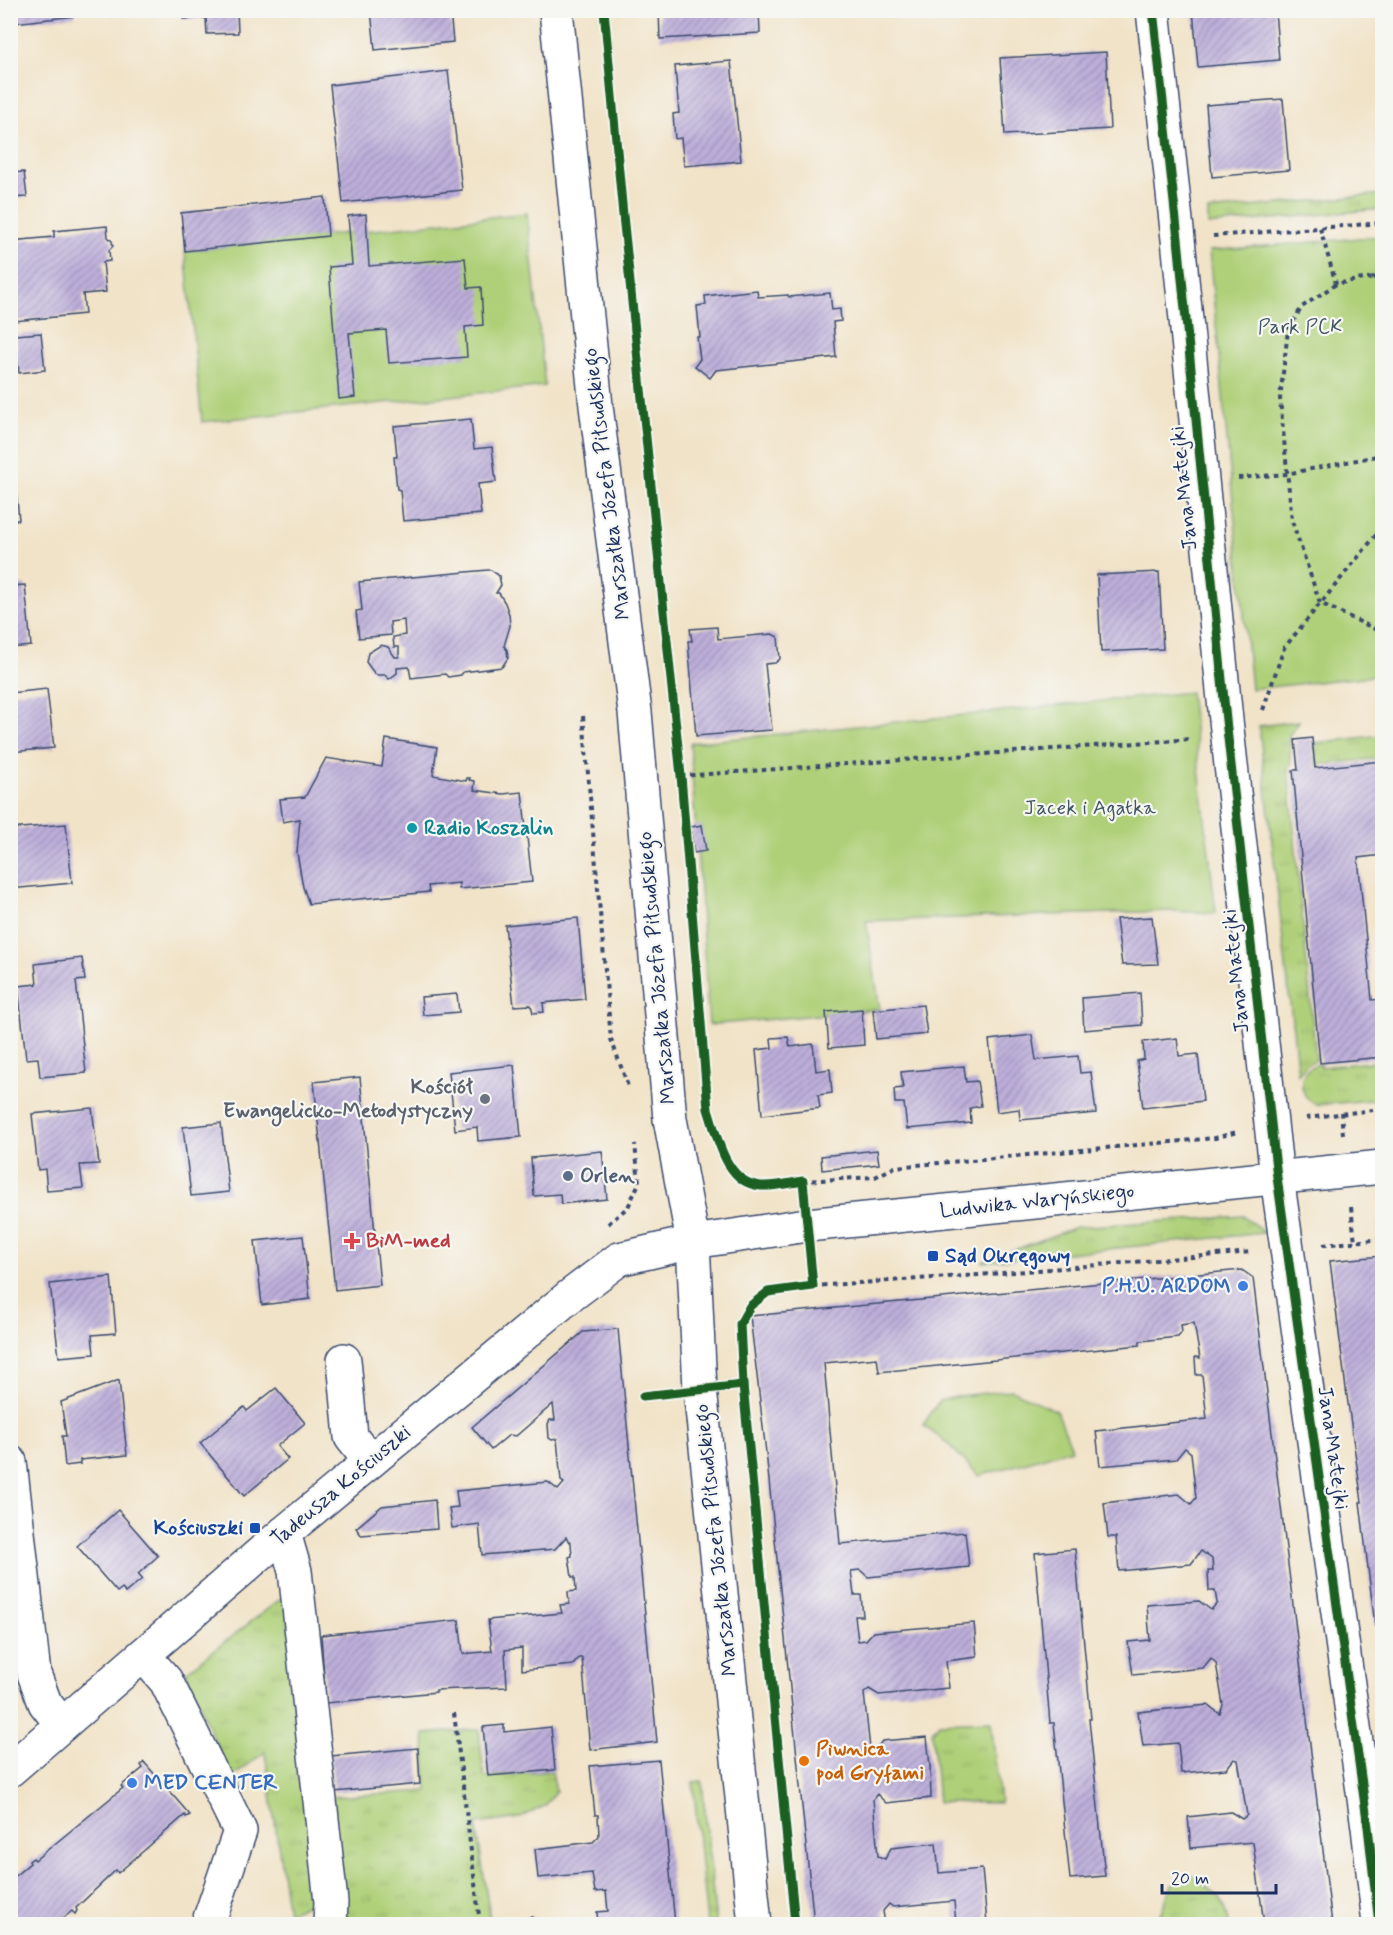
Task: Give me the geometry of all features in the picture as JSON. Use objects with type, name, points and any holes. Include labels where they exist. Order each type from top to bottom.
[{"type":"street","name":"Marszałka Józefa Piłsudskiego","points":[[556,10],[596,406],[636,723],[670,1119],[693,1242],[700,1389],[754,1924]]},
{"type":"street","name":"Jana Matejki","points":[[1153,10],[1228,736],[1277,1177],[1368,1827],[1379,1924]]},
{"type":"street","name":"Ludwika Waryńskiego","points":[[693,1242],[807,1225],[1383,1167]]},
{"type":"street","name":"Tadeusza Kościuszki","points":[[10,1770],[284,1533],[561,1303],[619,1259],[693,1242]]},
{"type":"street","points":[[344,1360],[351,1437],[370,1461]]},
{"type":"street","points":[[10,1462],[34,1674],[45,1703],[62,1725]]},
{"type":"street","points":[[284,1533],[296,1580],[331,1902],[330,1924]]},
{"type":"street","points":[[144,1656],[166,1681],[240,1831],[208,1924]]},
{"type":"path","points":[[1178,239],[1383,223]]},
{"type":"path","points":[[1320,228],[1336,284]]},
{"type":"path","points":[[1383,276],[1336,284],[1302,307],[1288,330],[1280,399],[1292,521],[1320,603],[1383,631]]},
{"type":"path","points":[[1368,278],[1383,283]]},
{"type":"path","points":[[1201,481],[1286,474],[1383,455]]},
{"type":"path","points":[[1260,717],[1284,648],[1383,528]]},
{"type":"path","points":[[583,716],[611,1039],[629,1087],[630,1098]]},
{"type":"path","points":[[681,776],[1228,736]]},
{"type":"path","points":[[803,1181],[875,1177],[895,1167],[1215,1138],[1272,1124],[1341,1112],[1383,1109]]},
{"type":"path","points":[[602,1228],[628,1207],[639,1183],[634,1139]]},
{"type":"path","points":[[813,1286],[979,1275],[1383,1239]]},
{"type":"path","points":[[454,1713],[480,1924]]},
{"type":"green space","points":[[1382,194],[1382,209],[1208,225],[1208,211]]},
{"type":"green space","points":[[527,213],[545,386],[202,422],[185,251]]},
{"type":"green space","name":"Park PCK","points":[[1382,236],[1382,675],[1251,689],[1209,251]]},
{"type":"green space","name":"Jacek i Agatka","points":[[1190,692],[1216,913],[1171,911],[866,921],[880,1009],[709,1025],[690,743]]},
{"type":"green space","points":[[1299,721],[1289,735],[1291,766],[1288,767],[1316,1060],[1307,1064],[1298,1074],[1259,726]]},
{"type":"green space","points":[[1382,735],[1382,758],[1317,765],[1315,743]]},
{"type":"green space","points":[[1382,1061],[1382,1099],[1317,1105],[1310,1101],[1302,1089],[1303,1076],[1306,1071],[1320,1064],[1321,1067]]},
{"type":"green space","points":[[1244,1216],[1264,1233],[982,1262],[1076,1227]]},
{"type":"green space","points":[[1012,1390],[1057,1411],[1072,1449],[979,1476],[947,1443],[923,1425],[939,1401],[960,1396]]},
{"type":"green space","points":[[287,1594],[316,1899],[288,1914],[265,1752],[236,1774],[228,1774],[186,1672]]},
{"type":"green space","points":[[991,1721],[1000,1803],[938,1802],[932,1732],[939,1723]]},
{"type":"green space","points":[[479,1729],[484,1777],[552,1771],[556,1791],[545,1806],[520,1818],[476,1824],[491,1924],[348,1924],[329,1797],[427,1791],[424,1734]]},
{"type":"green space","points":[[702,1781],[716,1924],[707,1924],[693,1782]]},
{"type":"green space","points":[[1193,1875],[1220,1898],[1230,1924],[1156,1924],[1172,1885]]},
{"type":"building","points":[[13,10],[75,10],[75,16],[14,23]]},
{"type":"building","points":[[182,10],[237,10],[238,33],[207,34],[206,18],[183,19]]},
{"type":"building","points":[[371,10],[450,10],[453,42],[375,50]]},
{"type":"building","points":[[659,10],[759,10],[760,33],[660,39]]},
{"type":"building","points":[[1193,10],[1275,10],[1279,60],[1198,67]]},
{"type":"building","points":[[1106,52],[1110,129],[1005,135],[1000,58]]},
{"type":"building","points":[[731,61],[741,161],[684,166],[681,138],[675,139],[673,114],[679,113],[675,66]]},
{"type":"building","points":[[448,71],[462,190],[343,203],[330,85]]},
{"type":"building","points":[[1283,99],[1289,170],[1212,177],[1206,105]]},
{"type":"building","points":[[24,172],[27,197],[10,198],[10,173]]},
{"type":"building","points":[[325,197],[328,236],[185,251],[181,213]]},
{"type":"building","points":[[366,214],[369,266],[465,258],[468,288],[481,287],[483,325],[465,327],[467,357],[389,363],[386,330],[349,333],[355,397],[339,399],[329,267],[352,265],[348,216]]},
{"type":"building","points":[[107,226],[108,237],[113,246],[109,250],[110,261],[103,262],[106,292],[83,294],[85,314],[14,321],[10,314],[10,306],[12,300],[17,299],[14,279],[10,279],[10,241],[54,237],[54,231]]},
{"type":"building","points":[[757,290],[758,297],[830,293],[832,310],[840,309],[841,321],[833,322],[836,357],[716,370],[710,378],[695,366],[700,359],[697,306],[706,305],[705,296]]},
{"type":"building","points":[[41,333],[45,370],[19,373],[15,335]]},
{"type":"building","points":[[471,419],[474,449],[492,447],[496,482],[478,484],[481,514],[403,521],[400,490],[397,489],[394,426]]},
{"type":"building","points":[[10,468],[14,468],[19,520],[10,520]]},
{"type":"building","points":[[491,570],[499,576],[501,585],[496,593],[499,593],[509,614],[510,626],[504,646],[508,658],[502,667],[463,672],[461,675],[448,677],[445,674],[411,678],[409,667],[397,668],[397,673],[389,679],[385,675],[374,673],[366,662],[368,653],[381,645],[388,647],[395,657],[399,657],[399,647],[394,647],[393,637],[405,635],[404,620],[390,622],[391,635],[359,638],[356,611],[362,610],[359,582]]},
{"type":"building","points":[[1159,572],[1163,649],[1101,652],[1097,575]]},
{"type":"building","points":[[25,585],[31,646],[10,648],[10,586]]},
{"type":"building","points":[[717,627],[718,639],[772,634],[778,637],[780,659],[775,663],[765,664],[772,730],[696,736],[688,641],[692,641],[690,629]]},
{"type":"building","points":[[47,689],[54,748],[10,752],[10,693]]},
{"type":"building","points":[[1312,738],[1315,768],[1382,761],[1382,855],[1358,858],[1372,1000],[1382,999],[1382,1057],[1320,1063],[1293,770],[1298,770],[1295,740]]},
{"type":"building","name":"Radio Koszalin","points":[[386,739],[437,747],[433,775],[466,781],[470,778],[469,780],[475,781],[474,790],[503,794],[522,792],[532,882],[459,889],[459,883],[428,886],[429,892],[309,904],[303,887],[297,853],[300,819],[283,822],[280,799],[305,797],[326,758],[382,767]]},
{"type":"building","points":[[66,824],[72,883],[10,889],[10,829]]},
{"type":"building","points":[[702,825],[706,851],[694,853],[691,827]]},
{"type":"building","points":[[1152,917],[1158,964],[1122,965],[1116,919]]},
{"type":"building","points":[[578,918],[585,999],[543,1003],[544,1012],[533,1013],[531,1005],[514,1006],[505,925]]},
{"type":"building","points":[[82,958],[85,980],[76,981],[86,1073],[40,1077],[38,1058],[26,1059],[18,986],[37,984],[35,964]]},
{"type":"building","points":[[1140,993],[1142,1025],[1084,1030],[1082,998]]},
{"type":"building","points":[[457,994],[459,1012],[423,1015],[421,997]]},
{"type":"building","points":[[923,1005],[927,1034],[876,1039],[873,1010]]},
{"type":"building","points":[[862,1009],[864,1045],[829,1048],[826,1012]]},
{"type":"building","points":[[1032,1035],[1036,1060],[1078,1056],[1080,1073],[1091,1072],[1096,1113],[1020,1120],[1019,1109],[997,1112],[989,1040]]},
{"type":"building","points":[[788,1037],[790,1047],[813,1044],[816,1071],[830,1069],[832,1093],[818,1095],[820,1108],[762,1115],[756,1050],[772,1048],[771,1038]]},
{"type":"building","points":[[1177,1038],[1179,1056],[1198,1054],[1203,1101],[1143,1108],[1137,1061],[1144,1059],[1143,1042]]},
{"type":"building","name":"Kościół Ewangelicko-Metodystyczny","points":[[514,1065],[521,1137],[478,1141],[477,1127],[455,1130],[449,1072]]},
{"type":"building","points":[[964,1066],[966,1082],[977,1081],[981,1106],[970,1108],[971,1123],[907,1129],[904,1103],[895,1103],[894,1089],[903,1088],[901,1072]]},
{"type":"building","points":[[360,1077],[380,1285],[335,1290],[314,1082]]},
{"type":"building","points":[[92,1108],[99,1164],[80,1165],[83,1188],[47,1191],[45,1169],[38,1170],[32,1114]]},
{"type":"building","points":[[221,1123],[229,1192],[191,1196],[183,1127]]},
{"type":"building","points":[[877,1150],[879,1164],[822,1170],[821,1156]]},
{"type":"building","name":"Orlen","points":[[602,1151],[607,1199],[561,1204],[560,1194],[534,1196],[531,1158]]},
{"type":"building","points":[[303,1236],[310,1299],[262,1305],[255,1241]]},
{"type":"building","points":[[1382,1256],[1382,1625],[1375,1626],[1360,1502],[1362,1502],[1330,1261]]},
{"type":"building","points":[[1242,1270],[1253,1278],[1332,1924],[1264,1924],[1253,1842],[1191,1848],[1188,1817],[1231,1812],[1242,1819],[1247,1815],[1238,1760],[1234,1759],[1226,1769],[1181,1773],[1178,1743],[1143,1746],[1138,1712],[1208,1705],[1220,1714],[1223,1705],[1216,1663],[1211,1658],[1203,1668],[1133,1675],[1128,1642],[1150,1640],[1147,1605],[1199,1601],[1211,1610],[1217,1603],[1215,1591],[1209,1591],[1208,1571],[1213,1571],[1212,1559],[1201,1551],[1191,1564],[1119,1571],[1116,1537],[1108,1537],[1104,1503],[1179,1494],[1191,1504],[1196,1498],[1191,1453],[1185,1448],[1176,1459],[1100,1466],[1096,1431],[1207,1419],[1202,1375],[1196,1375],[1195,1357],[1200,1358],[1194,1323],[1181,1325],[1182,1332],[1178,1337],[1140,1341],[1140,1345],[879,1372],[877,1358],[824,1363],[840,1544],[965,1532],[969,1567],[868,1577],[860,1570],[851,1571],[854,1595],[861,1595],[863,1616],[855,1616],[858,1641],[866,1640],[873,1632],[974,1623],[977,1657],[946,1661],[949,1688],[879,1695],[869,1689],[864,1693],[870,1749],[875,1751],[882,1741],[927,1737],[930,1766],[931,1798],[886,1803],[877,1794],[873,1799],[878,1856],[885,1859],[891,1848],[936,1843],[939,1873],[982,1869],[987,1923],[956,1924],[954,1901],[893,1907],[889,1904],[883,1911],[885,1924],[814,1924],[750,1316]]},
{"type":"building","points":[[111,1277],[116,1333],[92,1335],[94,1354],[59,1357],[50,1284]]},
{"type":"building","points":[[618,1329],[657,1742],[590,1750],[582,1658],[579,1658],[573,1665],[522,1670],[522,1648],[505,1650],[507,1687],[436,1690],[436,1692],[326,1703],[321,1635],[459,1620],[463,1654],[492,1651],[488,1620],[562,1613],[560,1605],[569,1604],[568,1592],[576,1591],[575,1577],[572,1577],[569,1557],[572,1556],[571,1543],[566,1537],[555,1549],[482,1555],[479,1524],[452,1528],[449,1508],[458,1507],[456,1491],[548,1482],[558,1490],[564,1483],[561,1481],[557,1439],[549,1438],[548,1424],[550,1420],[555,1420],[553,1404],[516,1436],[509,1435],[491,1450],[472,1427],[583,1332]]},
{"type":"building","points":[[119,1380],[127,1455],[80,1460],[80,1464],[65,1466],[62,1436],[66,1436],[61,1402]]},
{"type":"building","points":[[276,1388],[305,1423],[277,1446],[288,1459],[244,1496],[200,1443],[244,1407],[247,1411]]},
{"type":"building","points":[[435,1500],[437,1529],[361,1535],[356,1528],[382,1506]]},
{"type":"building","points":[[118,1510],[158,1556],[138,1574],[142,1579],[125,1593],[122,1588],[117,1592],[77,1546]]},
{"type":"building","points":[[1075,1549],[1105,1876],[1070,1879],[1054,1723],[1050,1723],[1035,1553]]},
{"type":"building","points":[[504,1725],[504,1732],[551,1727],[555,1770],[488,1776],[483,1727]]},
{"type":"building","points":[[418,1748],[420,1784],[334,1792],[331,1756]]},
{"type":"building","points":[[659,1760],[675,1924],[598,1924],[597,1912],[608,1911],[606,1891],[595,1892],[592,1873],[538,1878],[535,1849],[593,1842],[599,1836],[590,1766]]},
{"type":"building","points":[[144,1762],[190,1815],[186,1817],[185,1815],[118,1873],[116,1870],[76,1908],[75,1914],[72,1911],[56,1924],[10,1924],[10,1880],[30,1863],[29,1861],[33,1858],[35,1860],[123,1788],[121,1786],[143,1768],[141,1765]]},
{"type":"building","points":[[533,1917],[534,1924],[495,1924],[495,1921]]},
{"type":"cycle path","points":[[604,10],[681,776],[708,1109],[724,1157],[739,1177],[761,1186],[803,1181],[813,1286],[768,1292],[750,1306],[740,1324],[743,1385],[795,1924]]},
{"type":"cycle path","points":[[1153,10],[1226,720],[1277,1177],[1368,1827],[1379,1924]]},
{"type":"cycle path","points":[[643,1396],[743,1385]]},
{"type":"place","name":"Radio Koszalin","points":[[412,828]]},
{"type":"place","name":"Kościół Ewangelicko-Metodystyczny","points":[[485,1099]]},
{"type":"place","name":"Orlen","points":[[568,1176]]},
{"type":"place","name":"BiM-med","points":[[352,1241]]},
{"type":"place","name":"Sąd Okręgowy","points":[[933,1256]]},
{"type":"place","name":"P.H.U. ARDOM","points":[[1243,1286]]},
{"type":"place","name":"Kościuszki","points":[[255,1528]]},
{"type":"place","name":"Piwnica pod Gryfami","points":[[804,1761]]},
{"type":"place","name":"MED CENTER","points":[[132,1783]]}]
